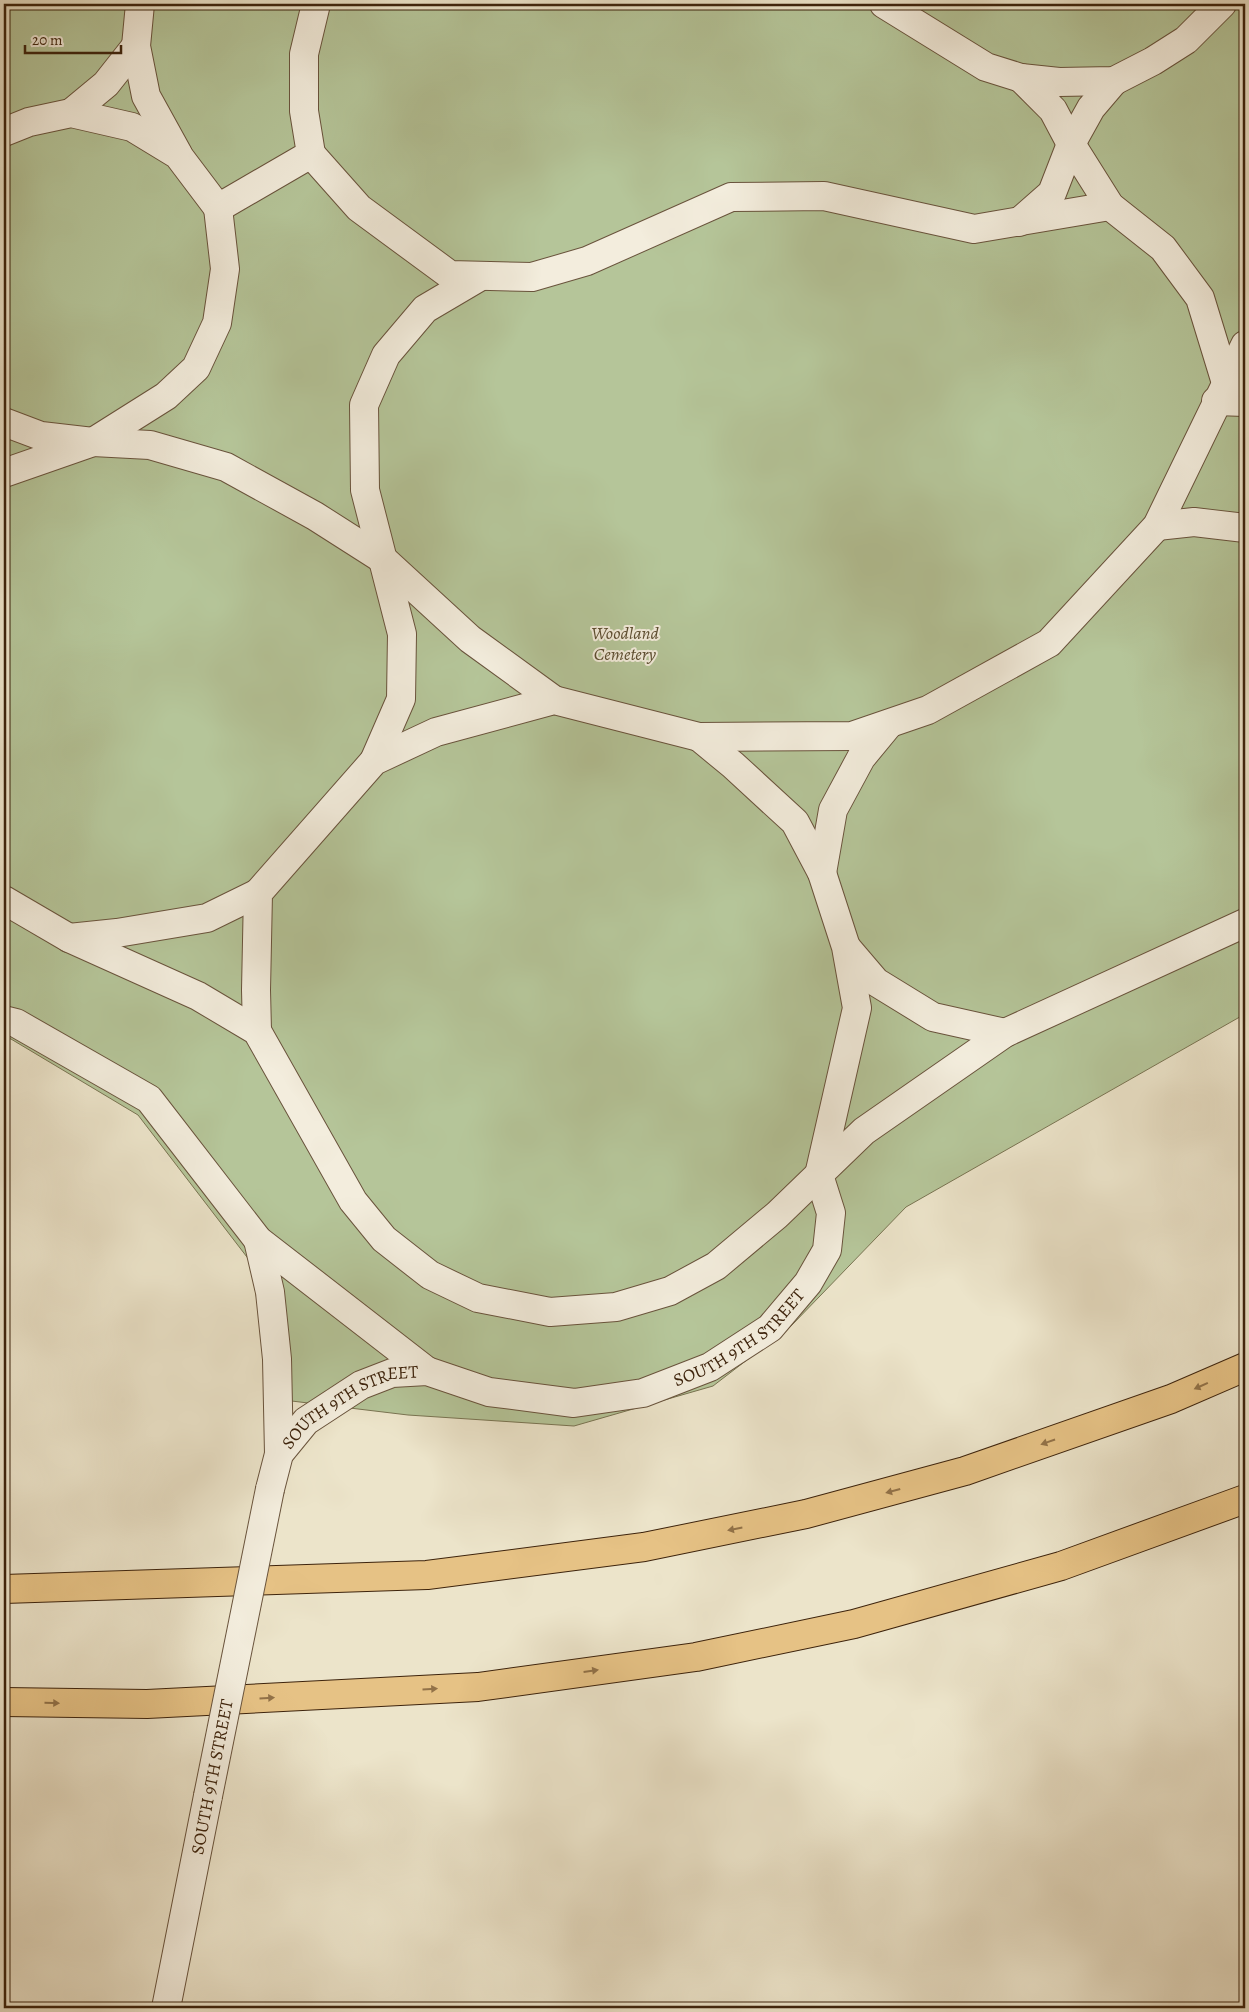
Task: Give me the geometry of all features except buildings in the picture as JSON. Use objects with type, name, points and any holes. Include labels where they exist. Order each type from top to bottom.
[{"type":"highway","points":[[4,1589],[426,1574],[644,1547],[806,1514],[965,1471],[1171,1399],[1245,1366]]},
{"type":"highway","points":[[4,1702],[147,1704],[478,1687],[696,1657],[854,1624],[1061,1566],[1245,1499]]},
{"type":"street","points":[[4,473],[92,442],[166,396],[196,368],[217,323],[225,270],[218,208],[178,155],[146,96],[136,46],[140,4]]},
{"type":"street","points":[[316,4],[304,54],[304,111],[311,154],[359,208],[450,275],[532,277],[587,261],[731,197],[824,196],[974,229],[1110,206]]},
{"type":"street","points":[[884,4],[986,67],[1021,78],[1059,82],[1114,81]]},
{"type":"street","points":[[1019,222],[1052,193],[1071,144],[1091,108],[1114,81],[1154,61],[1186,40],[1222,4]]},
{"type":"street","points":[[71,114],[106,84],[136,46]]},
{"type":"street","points":[[1021,78],[1053,110],[1071,144],[1110,206],[1163,248],[1200,298],[1221,392]]},
{"type":"street","points":[[4,132],[30,122],[71,114],[132,127],[178,155]]},
{"type":"street","points":[[218,208],[311,154]]},
{"type":"street","points":[[69,938],[117,933],[207,918],[258,893],[374,761],[401,699],[402,634],[365,490],[364,406],[386,355],[425,309],[481,276]]},
{"type":"street","points":[[4,422],[41,436],[92,442],[150,445],[226,467],[314,516],[384,560],[470,639],[554,700],[699,737],[852,736],[928,710],[1049,643],[1157,526],[1245,345]]},
{"type":"street","points":[[1221,392],[1245,402]]},
{"type":"street","points":[[1157,526],[1194,522],[1245,528]]},
{"type":"street","points":[[374,761],[436,732],[554,700]]},
{"type":"street","points":[[822,873],[833,810],[861,758],[889,724]]},
{"type":"street","points":[[699,737],[733,765],[795,822],[822,873],[846,947],[857,1008],[819,1175]]},
{"type":"street","points":[[258,893],[257,1031],[353,1201],[384,1239],[430,1275],[478,1298],[550,1312],[616,1307],[670,1291],[716,1266],[777,1215],[864,1131],[1005,1033],[1245,923]]},
{"type":"street","points":[[4,900],[69,938],[198,996],[257,1031]]},
{"type":"street","points":[[846,947],[876,982],[933,1017],[1005,1033]]},
{"type":"street","points":[[4,1020],[16,1023],[149,1098],[258,1240],[427,1372]]},
{"type":"street","name":"SOUTH 9TH STREET","points":[[166,2008],[270,1489],[279,1454],[306,1421],[361,1385],[392,1373],[427,1372],[489,1392],[574,1403],[644,1393],[710,1367],[770,1328],[808,1283],[827,1250],[831,1213],[819,1175]]},
{"type":"street","points":[[258,1240],[270,1292],[277,1359],[279,1454]]},
{"type":"green space","name":"Woodland Cemetery","points":[[4,4],[1245,4],[1245,1014],[906,1207],[791,1326],[713,1386],[574,1426],[408,1415],[275,1399],[250,1261],[138,1115],[11,1039],[4,1038]]}]
